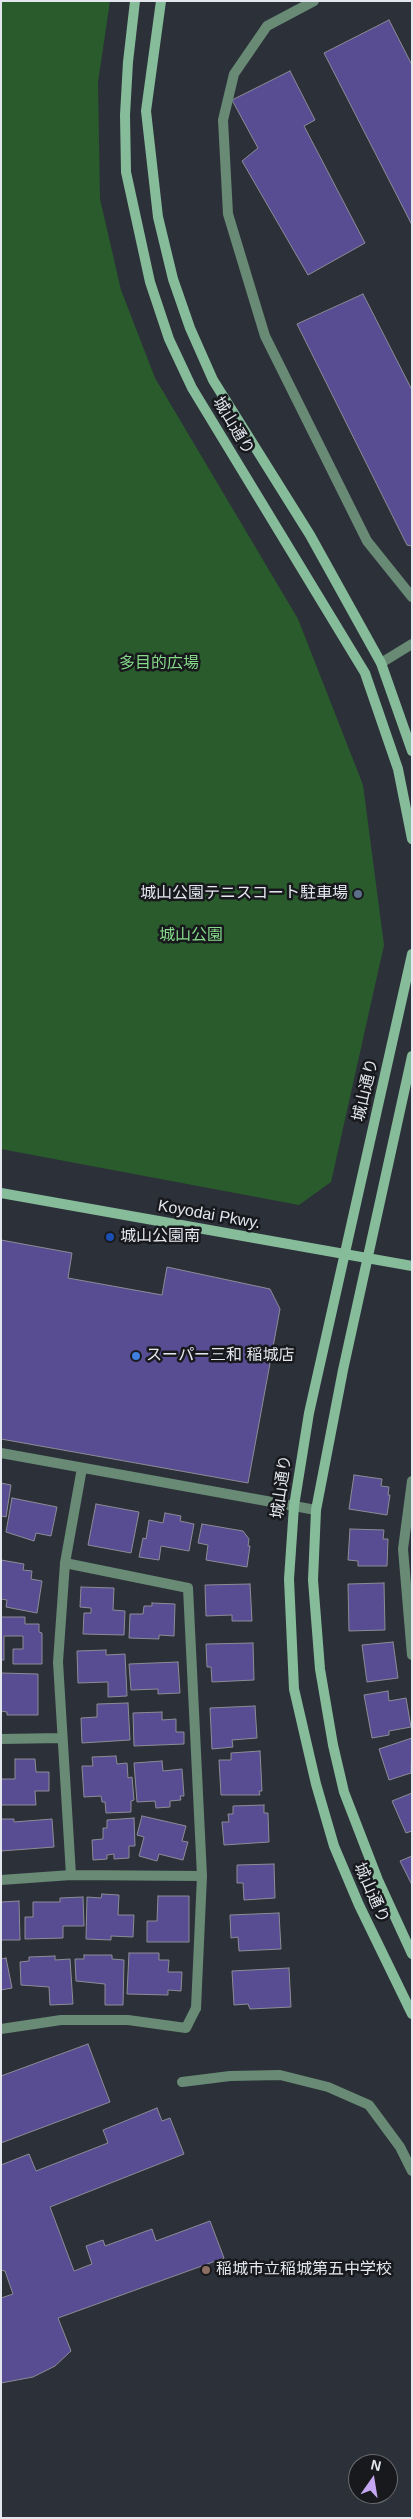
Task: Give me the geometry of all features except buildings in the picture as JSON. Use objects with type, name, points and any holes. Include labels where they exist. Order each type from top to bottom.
[{"type":"street","name":"城山通り","points":[[135,1],[126,88],[126,172],[150,282],[169,339],[192,388],[366,673],[398,769],[412,839]]},
{"type":"street","name":"城山通り","points":[[161,1],[146,111],[158,217],[173,280],[190,328],[213,380],[310,534],[381,663],[412,751]]},
{"type":"street","points":[[314,1],[267,26],[234,74],[223,120],[228,214],[265,336],[367,541],[412,597]]},
{"type":"street","points":[[366,673],[412,644]]},
{"type":"street","name":"城山通り","points":[[412,954],[343,1254],[309,1413],[294,1506],[288,1579],[294,1689],[305,1744],[334,1846],[359,1905],[412,2014]]},
{"type":"street","name":"城山通り","points":[[412,1056],[343,1370],[316,1510],[313,1580],[320,1669],[332,1745],[344,1792],[378,1880],[412,1954]]},
{"type":"street","name":"Koyodai Pkwy.","points":[[1,1193],[412,1266]]},
{"type":"street","points":[[1,1453],[316,1510]]},
{"type":"street","points":[[70,1875],[58,1662],[65,1563],[82,1468]]},
{"type":"street","points":[[411,1650],[403,1549],[412,1481]]},
{"type":"street","points":[[1,2029],[61,2020],[128,2020],[186,2028],[196,2008],[202,1876],[188,1588],[65,1563]]},
{"type":"street","points":[[1,1739],[62,1738]]},
{"type":"street","points":[[1,1880],[70,1875],[202,1876]]},
{"type":"street","points":[[182,2082],[230,2076],[280,2075],[328,2087],[369,2105],[400,2147],[412,2171]]},
{"type":"green space","name":"城山公園","points":[[1,1],[110,1],[98,82],[100,199],[121,290],[155,378],[298,619],[363,785],[384,945],[331,1182],[299,1205],[1,1149]]},
{"type":"place","name":"城山公園テニスコート駐車場","points":[[358,894]]},
{"type":"place","name":"城山公園南","points":[[110,1237]]},
{"type":"place","name":"スーパー三和 稲城店","points":[[136,1356]]},
{"type":"place","name":"稲城市立稲城第五中学校","points":[[206,2270]]},
{"type":"park label","name":"多目的広場","points":[[159,664]]}]
